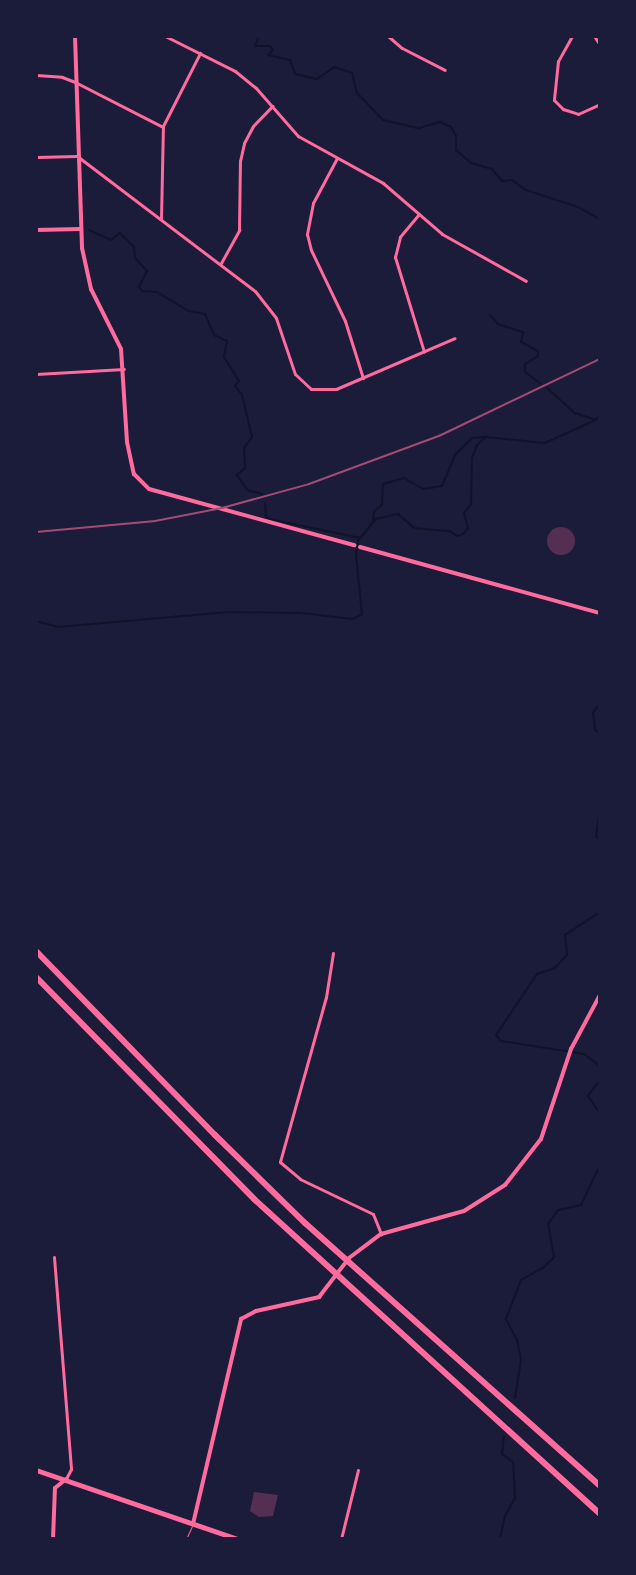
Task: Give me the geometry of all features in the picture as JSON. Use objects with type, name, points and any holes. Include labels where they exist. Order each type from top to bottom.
[{"type":"highway","points":[[36,951],[150,1070],[305,1223],[600,1486]]},
{"type":"highway","points":[[36,977],[267,1211],[600,1514]]},
{"type":"main road","points":[[36,1470],[238,1539]]},
{"type":"street","points":[[75,36],[80,229],[89,282],[120,346],[130,463],[139,481],[149,489],[354,545]]},
{"type":"street","points":[[165,36],[252,83],[294,133],[383,183],[448,238],[526,281]]},
{"type":"street","points":[[390,38],[397,36]]},
{"type":"street","points":[[572,36],[558,61],[553,98],[558,106],[578,114],[600,104]]},
{"type":"street","points":[[594,36],[600,45]]},
{"type":"street","points":[[390,38],[445,70]]},
{"type":"street","points":[[161,219],[163,127],[200,53]]},
{"type":"street","points":[[36,75],[62,77],[75,82],[163,127]]},
{"type":"street","points":[[220,264],[239,230],[240,161],[244,143],[253,126],[272,106]]},
{"type":"street","points":[[36,157],[77,156],[220,264],[270,307],[294,372],[305,386],[328,392],[455,338]]},
{"type":"street","points":[[337,158],[313,203],[307,234],[311,250],[345,321],[363,378]]},
{"type":"street","points":[[419,214],[400,237],[395,257],[424,352]]},
{"type":"street","points":[[36,230],[80,229]]},
{"type":"street","points":[[36,374],[124,369]]},
{"type":"street","points":[[360,547],[600,613]]},
{"type":"street","points":[[333,953],[326,997],[280,1162],[300,1179],[373,1214],[381,1234]]},
{"type":"street","points":[[193,1524],[241,1319],[256,1311],[322,1295],[337,1270],[381,1234],[464,1211],[495,1193],[518,1173],[546,1127],[571,1049],[600,995]]},
{"type":"street","points":[[53,1539],[55,1488],[66,1479],[71,1469],[54,1257]]},
{"type":"street","points":[[341,1539],[358,1470]]},
{"type":"lane","points":[[186,1539],[193,1524]]},
{"type":"building","points":[[561,527],[571,531],[575,541],[571,551],[561,555],[551,551],[547,541],[551,531]]},
{"type":"building","points":[[254,1492],[278,1495],[273,1516],[259,1517],[250,1511]]},
{"type":"waterway","points":[[259,36],[255,46],[270,46],[273,50],[268,55],[290,60],[295,74],[317,79],[334,67],[352,73],[357,93],[383,120],[419,128],[440,122],[451,127],[456,136],[456,150],[471,163],[492,169],[502,181],[512,180],[526,190],[578,207],[600,219]]},
{"type":"waterway","points":[[89,230],[111,240],[120,233],[134,247],[135,258],[147,271],[139,287],[142,291],[157,292],[189,311],[205,314],[214,335],[227,341],[224,357],[239,381],[235,386],[242,395],[252,437],[244,448],[245,468],[237,475],[247,490],[262,494]]},
{"type":"waterway","points":[[490,315],[498,324],[523,332],[521,342],[538,351],[538,356],[525,364],[525,372],[541,384]]},
{"type":"waterway","points":[[547,388],[575,413],[596,420]]},
{"type":"waterway","points":[[36,621],[58,627],[228,612],[301,613],[353,619],[362,614],[356,555],[358,541],[376,519],[398,514],[414,528],[450,531],[457,536],[463,534],[468,528],[464,513],[471,504],[472,458],[477,445],[486,437],[545,443],[596,420],[600,415]]},
{"type":"waterway","points":[[373,521],[374,511],[382,505],[383,484],[404,478],[423,489],[442,486],[455,455],[472,438],[484,437]]},
{"type":"waterway","points":[[265,503],[266,517],[274,520],[360,538]]},
{"type":"waterway","points":[[600,667],[600,677]]},
{"type":"waterway","points":[[600,703],[593,713],[595,730],[600,733]]},
{"type":"waterway","points":[[600,810],[596,836],[600,840]]},
{"type":"waterway","points":[[600,912],[565,935],[567,955],[555,968],[537,974],[496,1035],[501,1041],[584,1054],[600,1066]]},
{"type":"waterway","points":[[600,1080],[588,1096],[600,1114]]},
{"type":"waterway","points":[[600,1127],[600,1158]]},
{"type":"waterway","points":[[515,1398],[521,1360],[517,1340],[506,1319],[521,1280],[543,1268],[554,1257],[548,1224],[558,1210],[581,1205],[600,1165]]},
{"type":"waterway","points":[[500,1539],[505,1516],[515,1498],[513,1462],[502,1454],[504,1436]]},
{"type":"railway","points":[[36,532],[155,521],[222,508],[309,484],[439,436],[600,359]]}]
